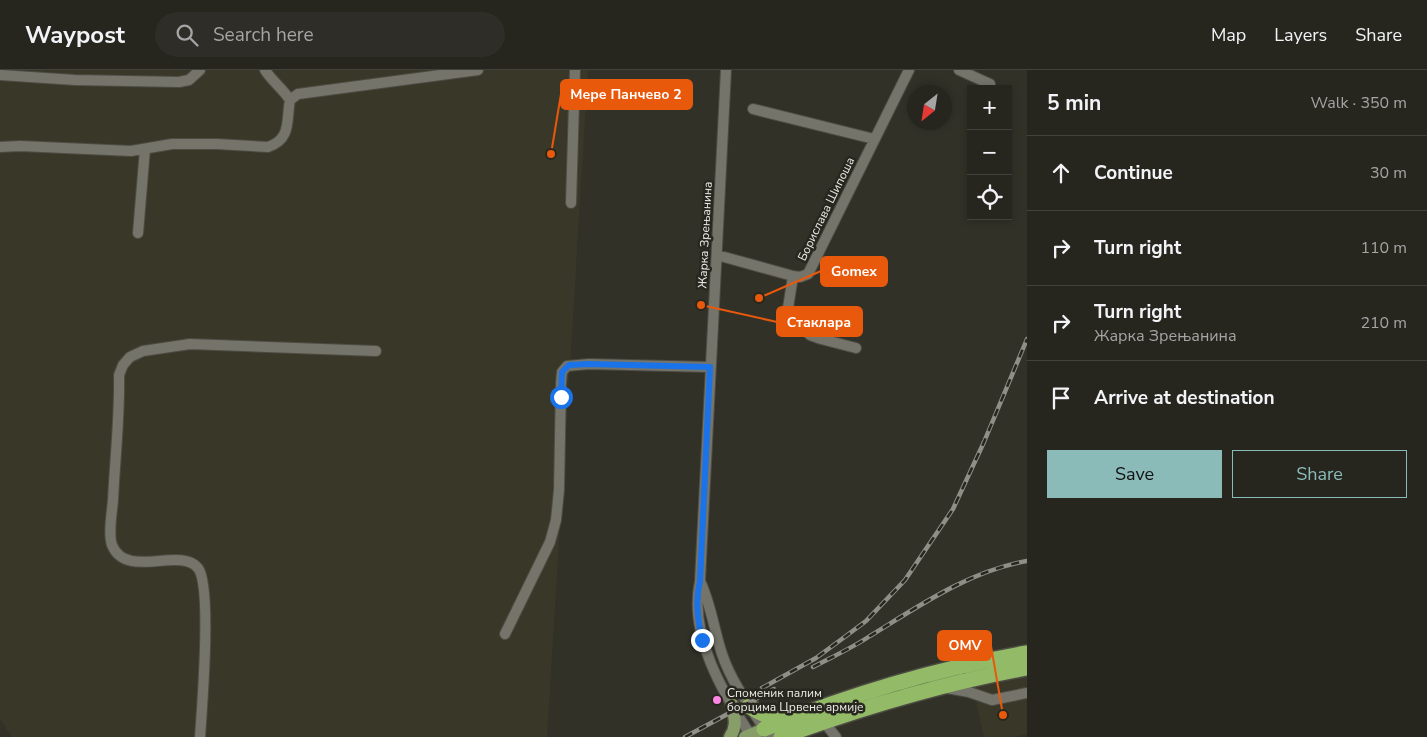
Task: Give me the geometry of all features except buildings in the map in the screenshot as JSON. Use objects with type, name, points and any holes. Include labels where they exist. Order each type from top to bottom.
[{"type":"highway","points":[[756,735],[793,717],[857,696],[937,672],[1027,653]]},
{"type":"highway","points":[[781,737],[883,703],[986,676],[1027,668]]},
{"type":"highway","points":[[749,706],[768,717],[793,717]]},
{"type":"highway","points":[[805,737],[821,723]]},
{"type":"main road","points":[[730,737],[735,729],[736,722],[732,704]]},
{"type":"street","points":[[0,75],[75,80],[179,82],[189,80],[200,70]]},
{"type":"street","points":[[0,147],[20,146],[131,152],[172,144],[268,147],[276,144],[286,133],[290,100],[265,70]]},
{"type":"street","points":[[290,100],[298,94],[426,74],[478,70]]},
{"type":"street","points":[[571,203],[575,70]]},
{"type":"street","name":"Жарка Зрењанина","points":[[726,70],[700,581],[696,595],[702,640],[715,672],[732,704],[756,735]]},
{"type":"street","name":"Борислава Шипоша","points":[[716,255],[793,276],[800,277],[808,274],[909,70]]},
{"type":"street","points":[[959,70],[990,84]]},
{"type":"street","points":[[753,109],[874,139]]},
{"type":"street","points":[[138,233],[145,149]]},
{"type":"street","points":[[793,276],[788,308],[791,317],[810,335],[856,348]]},
{"type":"street","points":[[200,737],[205,630],[205,591],[202,575],[197,567],[190,562],[180,560],[134,561],[125,559],[119,555],[112,545],[111,519],[119,375],[123,366],[130,357],[143,351],[190,344],[376,350]]},
{"type":"street","points":[[505,634],[550,542],[556,520],[559,490],[562,372],[569,365],[588,364],[710,367]]},
{"type":"street","name":"Жарка Зрењанина","points":[[700,581],[706,594],[722,655],[749,706],[756,735]]},
{"type":"street","points":[[942,687],[969,692],[992,700],[1027,693]]},
{"type":"street","points":[[821,723],[836,737]]},
{"type":"shaded area","points":[[0,70],[588,70],[547,737],[12,737],[0,719]]},
{"type":"shaded area","points":[[1027,675],[1027,734],[1012,737],[984,737],[975,696],[952,692],[995,681]]},
{"type":"railway","points":[[762,688],[816,658],[866,621],[905,580],[953,509],[984,442],[1027,339]]},
{"type":"railway","points":[[813,667],[965,581],[1006,566],[1027,561]]},
{"type":"railway","points":[[685,737],[774,689]]},
{"type":"place","name":"Мере Панчево 2","points":[[551,154]]},
{"type":"place","name":"Gomex","points":[[759,298]]},
{"type":"place","name":"Стаклара","points":[[701,305]]},
{"type":"place","name":"Споменик палим борцима Црвене армије","points":[[717,700]]},
{"type":"place","name":"OMV","points":[[1003,715]]},
{"type":"route","points":[[561,397],[562,372],[569,365],[710,367],[700,581],[696,595],[702,640]]}]
